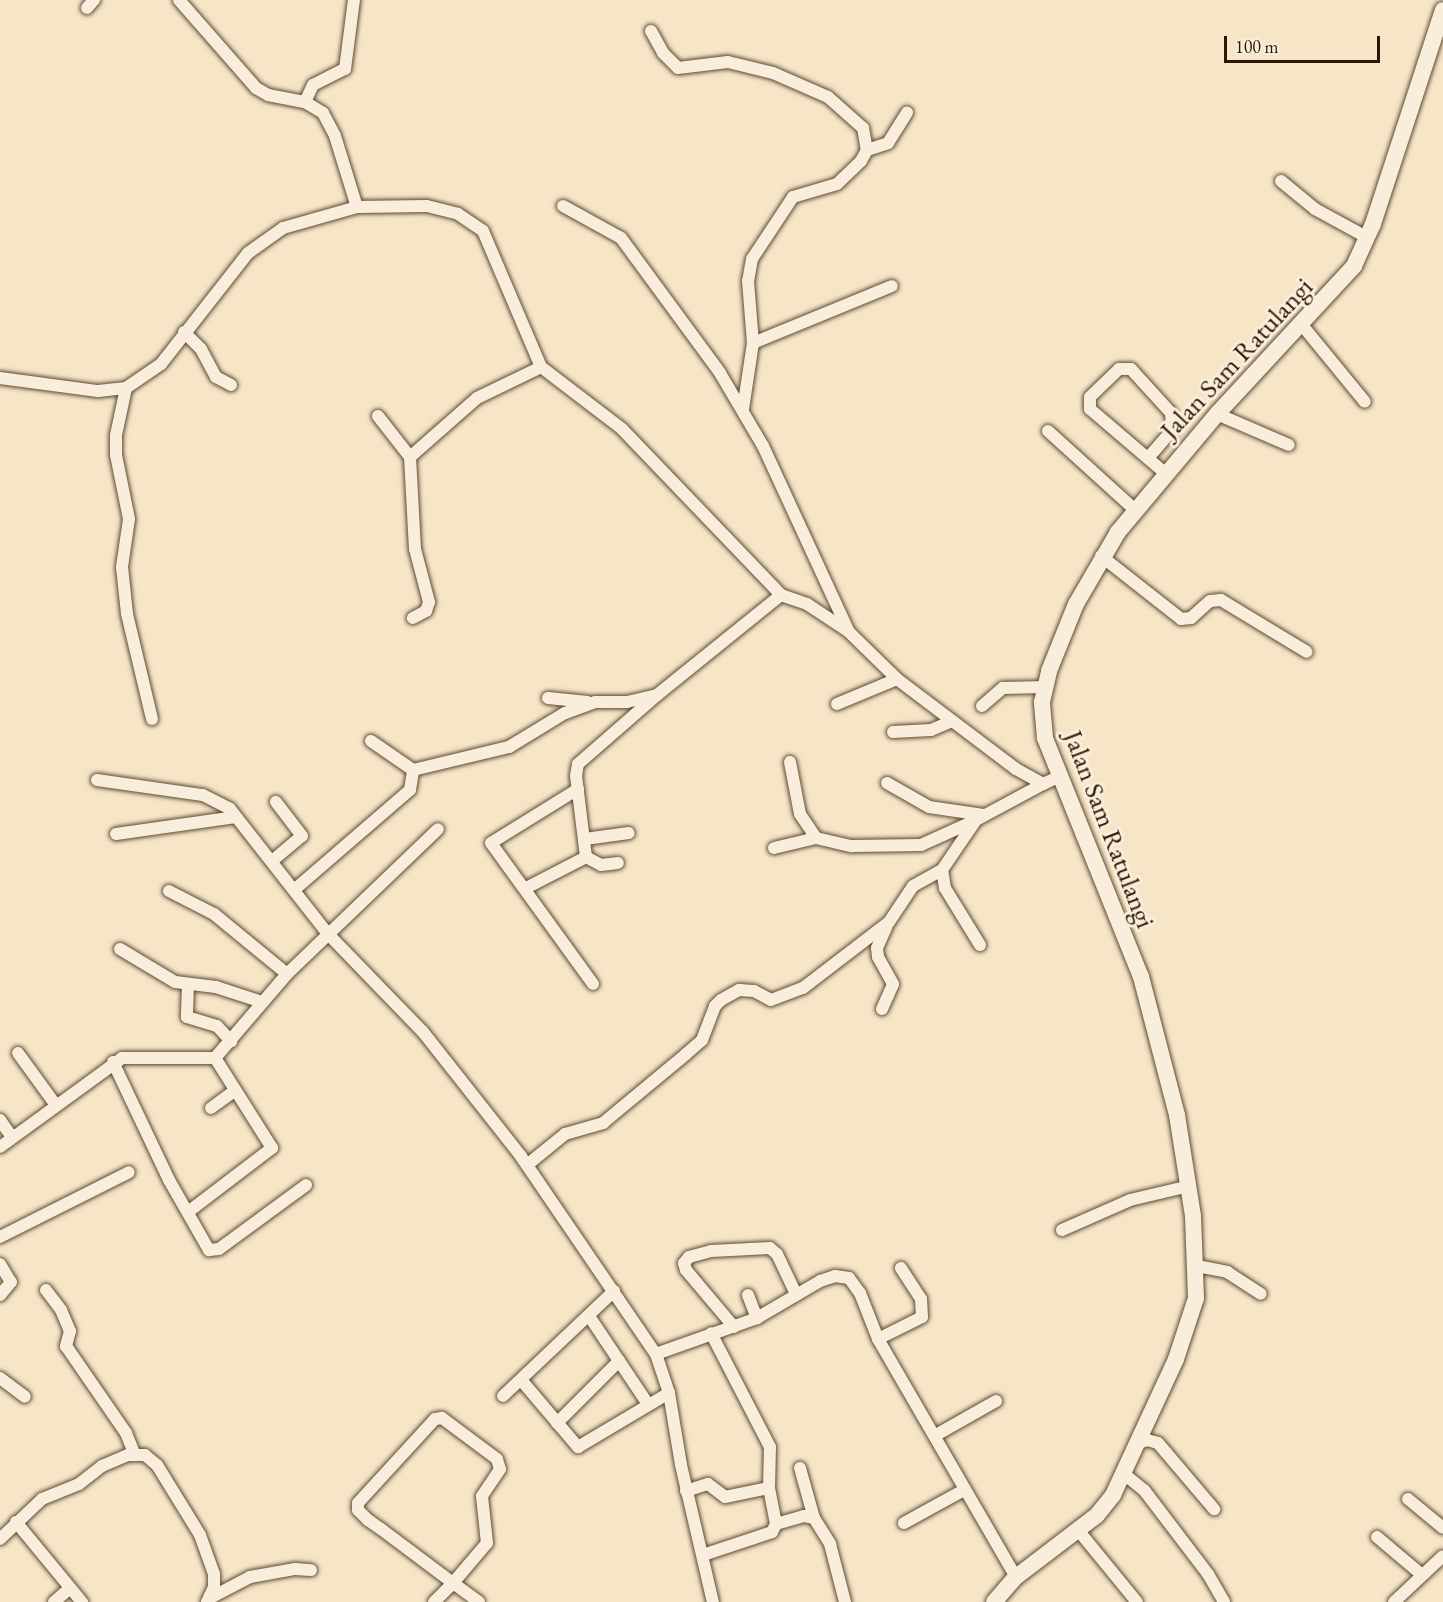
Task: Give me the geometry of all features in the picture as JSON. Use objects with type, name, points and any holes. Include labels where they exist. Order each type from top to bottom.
[{"type":"street","points":[[179,0],[256,88],[268,95],[315,106],[329,122],[357,207]]},
{"type":"street","points":[[305,102],[313,85],[345,69],[354,0]]},
{"type":"street","name":"Jalan Sam Ratulangi","points":[[994,1602],[1016,1577],[1097,1515],[1124,1474],[1139,1443],[1179,1349],[1196,1298],[1197,1266],[1189,1186],[1175,1105],[1141,977],[1051,781],[1042,720],[1045,687],[1076,604],[1101,556],[1164,473],[1302,326],[1354,266],[1368,238],[1443,10]]},
{"type":"street","points":[[651,31],[663,53],[678,68],[737,63],[792,79],[828,97],[858,121],[867,150]]},
{"type":"street","points":[[743,409],[753,343],[748,281],[752,259],[793,197],[837,184],[867,150],[888,143],[907,112]]},
{"type":"street","points":[[1281,181],[1315,209],[1368,238]]},
{"type":"street","points":[[10,378],[98,391],[126,388],[154,371],[249,253],[273,234],[294,222],[357,207],[427,206],[445,209],[473,222],[483,231],[508,282],[541,367],[609,417],[781,595],[807,604],[848,631],[897,679],[1016,769],[1051,781]]},
{"type":"street","points":[[563,206],[627,246],[743,409],[848,631]]},
{"type":"street","points":[[753,343],[892,286]]},
{"type":"street","points":[[1302,326],[1365,402]]},
{"type":"street","points":[[184,332],[201,349],[216,377],[231,385]]},
{"type":"street","points":[[410,457],[477,398],[541,367]]},
{"type":"street","points":[[1148,458],[1172,430],[1171,413],[1131,369],[1119,369],[1088,402],[1090,409],[1164,473]]},
{"type":"street","points":[[126,388],[116,435],[116,455],[129,519],[122,567],[127,614],[152,719]]},
{"type":"street","points":[[1217,414],[1289,445]]},
{"type":"street","points":[[378,416],[410,457],[415,549],[429,602],[426,611],[413,618]]},
{"type":"street","points":[[1048,431],[1135,510]]},
{"type":"street","points":[[1101,556],[1175,616],[1191,618],[1210,601],[1221,600],[1307,652]]},
{"type":"street","points":[[586,857],[578,789],[578,764],[781,595]]},
{"type":"street","points":[[837,704],[897,679]]},
{"type":"street","points":[[982,706],[1003,688],[1045,687]]},
{"type":"street","points":[[548,698],[627,702],[657,696]]},
{"type":"street","points":[[370,741],[414,770],[508,747],[565,713],[595,702]]},
{"type":"street","points":[[892,732],[931,729],[952,721]]},
{"type":"street","points":[[790,762],[801,814],[816,838]]},
{"type":"street","points":[[294,890],[410,790],[414,770]]},
{"type":"street","points":[[97,780],[203,795],[231,809],[328,934],[423,1032],[527,1165],[656,1354],[669,1393],[686,1491],[713,1602]]},
{"type":"street","points":[[774,848],[816,838],[852,846],[921,844],[981,818],[1051,781]]},
{"type":"street","points":[[887,783],[929,807],[981,818]]},
{"type":"street","points":[[578,789],[491,843],[526,888],[593,984]]},
{"type":"street","points":[[272,861],[302,835],[276,802]]},
{"type":"street","points":[[116,834],[236,818]]},
{"type":"street","points":[[882,1009],[893,984],[877,948],[889,922],[913,886],[942,870],[981,818]]},
{"type":"street","points":[[0,1147],[113,1062],[132,1056],[215,1058],[287,974],[438,829]]},
{"type":"street","points":[[585,839],[629,833]]},
{"type":"street","points":[[526,888],[586,857]]},
{"type":"street","points":[[586,857],[601,865],[618,863]]},
{"type":"street","points":[[942,870],[945,888],[980,945]]},
{"type":"street","points":[[169,891],[214,914],[287,974]]},
{"type":"street","points":[[527,1165],[565,1134],[603,1123],[687,1054],[705,1034],[715,1006],[735,991],[754,991],[771,1000],[796,991],[889,922]]},
{"type":"street","points":[[120,949],[164,976],[188,984],[216,987],[262,1002]]},
{"type":"street","points":[[188,984],[187,1017],[217,1026],[231,1041]]},
{"type":"street","points":[[18,1053],[55,1104]]},
{"type":"street","points":[[188,1212],[272,1150],[215,1058]]},
{"type":"street","points":[[113,1062],[209,1250],[214,1251],[306,1185]]},
{"type":"street","points":[[211,1108],[234,1091]]},
{"type":"street","points":[[0,1119],[12,1137]]},
{"type":"street","points":[[0,1237],[129,1172]]},
{"type":"street","points":[[1062,1230],[1130,1200],[1189,1186]]},
{"type":"street","points":[[734,1327],[686,1270],[684,1263],[689,1257],[711,1251],[770,1248],[777,1254],[796,1294]]},
{"type":"street","points":[[0,1264],[11,1282],[0,1295]]},
{"type":"street","points":[[1197,1266],[1227,1272],[1261,1294]]},
{"type":"street","points":[[878,1339],[922,1317],[921,1299],[901,1268]]},
{"type":"street","points":[[656,1354],[758,1318],[796,1294],[835,1276],[849,1278],[860,1293],[878,1339],[936,1435],[964,1490],[1016,1577]]},
{"type":"street","points":[[46,1290],[61,1310],[70,1331],[66,1346],[126,1433],[134,1453]]},
{"type":"street","points":[[503,1396],[522,1381],[614,1291]]},
{"type":"street","points":[[747,1295],[758,1318]]},
{"type":"street","points":[[589,1316],[648,1404]]},
{"type":"street","points":[[703,1555],[772,1532],[776,1524],[769,1488],[770,1447],[711,1333]]},
{"type":"street","points":[[557,1423],[619,1362]]},
{"type":"street","points":[[0,1378],[25,1397]]},
{"type":"street","points":[[522,1381],[578,1447],[669,1393]]},
{"type":"street","points":[[936,1435],[996,1401]]},
{"type":"street","points":[[434,1602],[453,1583],[487,1543],[482,1500],[500,1464],[447,1420],[438,1418],[358,1503],[358,1510],[453,1583],[478,1602]]},
{"type":"street","points":[[1139,1443],[1147,1440],[1158,1443],[1214,1509]]},
{"type":"street","points":[[0,1539],[42,1499],[79,1484],[102,1466],[134,1453],[150,1457],[200,1534],[214,1574],[208,1600]]},
{"type":"street","points":[[800,1468],[814,1518],[830,1544],[845,1602]]},
{"type":"street","points":[[1124,1474],[1151,1499],[1208,1574],[1224,1602]]},
{"type":"street","points":[[686,1491],[708,1484],[725,1497],[769,1488]]},
{"type":"street","points":[[904,1523],[964,1490]]},
{"type":"street","points":[[1408,1499],[1443,1528]]},
{"type":"street","points":[[776,1524],[804,1516],[814,1518]]},
{"type":"street","points":[[16,1522],[82,1602]]},
{"type":"street","points":[[1078,1530],[1137,1602]]},
{"type":"street","points":[[1377,1537],[1421,1574]]},
{"type":"street","points":[[1394,1602],[1421,1574],[1443,1556]]},
{"type":"street","points":[[208,1600],[250,1577],[295,1569],[311,1570]]},
{"type":"street","points":[[54,1602],[70,1588]]}]
